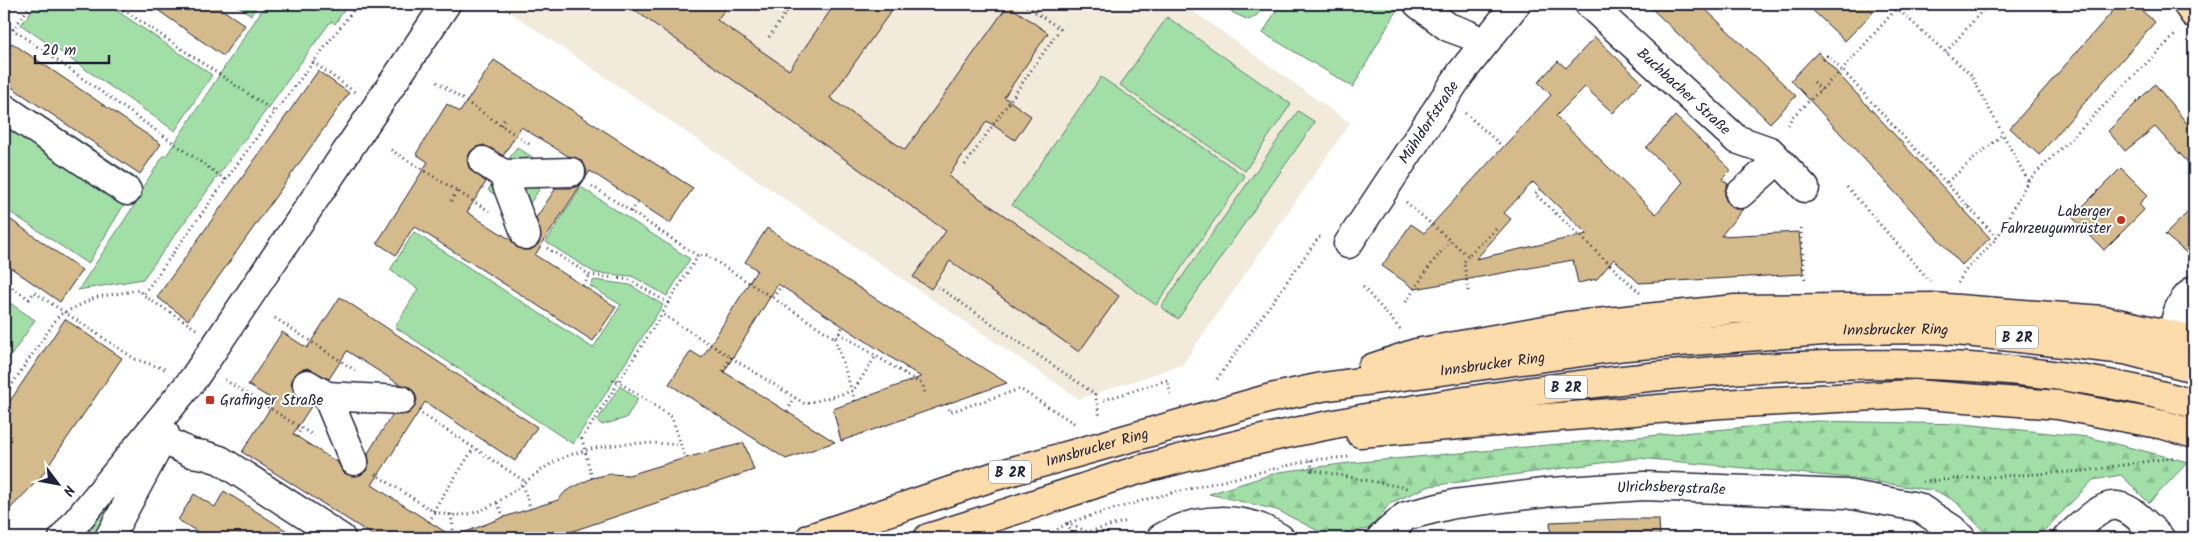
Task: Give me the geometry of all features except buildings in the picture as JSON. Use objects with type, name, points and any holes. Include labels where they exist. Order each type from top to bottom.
[{"type":"main road","points":[[2186,24],[2187,4]]},
{"type":"main road","points":[[1322,387],[1416,353],[1567,326],[1735,309],[1933,307],[2103,320],[2183,337]]},
{"type":"main road","name":"Innsbrucker Ring","points":[[810,538],[995,476],[1220,412],[1322,387],[1626,346],[1846,330],[1939,329],[2068,342],[2125,350],[2194,368]]},
{"type":"main road","name":"Innsbrucker Ring","points":[[928,538],[1155,465],[1382,413],[1490,396],[1682,373],[1846,364],[1912,364],[2065,375],[2163,395],[2194,404]]},
{"type":"main road","points":[[1289,434],[1371,433],[1721,404],[1914,394],[2058,405],[2164,425],[2189,445]]},
{"type":"street","points":[[64,538],[198,372],[446,4]]},
{"type":"street","points":[[1418,4],[1448,27],[1484,43]]},
{"type":"street","name":"Mühldorfstraße","points":[[1348,244],[1445,97],[1484,43],[1516,4]]},
{"type":"street","name":"Buchbacher Straße","points":[[1589,4],[1736,139],[1770,152],[1805,188]]},
{"type":"street","points":[[4,108],[127,191]]},
{"type":"street","points":[[1740,194],[1778,160]]},
{"type":"street","points":[[526,235],[493,167],[571,172]]},
{"type":"street","points":[[2183,337],[2176,314],[2189,294]]},
{"type":"street","points":[[109,538],[198,372]]},
{"type":"street","points":[[354,461],[318,390],[401,400]]},
{"type":"street","points":[[162,439],[191,454],[204,455],[220,460],[341,538]]},
{"type":"street","name":"Ulrichsbergstraße","points":[[1381,538],[1406,516],[1454,504],[1551,492],[1644,486],[1846,494],[1918,507],[1952,529],[1961,538]]},
{"type":"street","points":[[2067,538],[2102,508],[2117,505],[2130,510],[2160,538]]},
{"type":"street","points":[[1165,536],[1193,524],[1224,520],[1247,524],[1271,532],[1280,538]]},
{"type":"path","points":[[13,30],[31,4]]},
{"type":"path","points":[[115,4],[275,112]]},
{"type":"path","points":[[143,295],[275,112],[358,4]]},
{"type":"path","points":[[769,36],[792,4]]},
{"type":"path","points":[[965,165],[1060,30],[1024,4]]},
{"type":"path","points":[[1892,4],[1970,75],[2028,181]]},
{"type":"path","points":[[1946,52],[1988,4]]},
{"type":"path","points":[[1788,125],[1792,116],[1842,70],[1897,8]]},
{"type":"path","points":[[4,23],[226,180]]},
{"type":"path","points":[[1957,284],[1965,271],[1997,238],[2028,181],[2186,24]]},
{"type":"path","points":[[1823,60],[1827,56],[1842,70],[1997,238]]},
{"type":"path","points":[[313,62],[360,95],[375,111]]},
{"type":"path","points":[[437,82],[698,256],[706,255],[835,338],[855,401]]},
{"type":"path","points":[[1814,82],[1821,90]]},
{"type":"path","points":[[1445,97],[1502,146]]},
{"type":"path","points":[[1868,107],[1872,102]]},
{"type":"path","points":[[500,125],[506,116]]},
{"type":"path","points":[[1947,182],[2003,134]]},
{"type":"path","points":[[391,150],[590,275],[630,280],[668,303]]},
{"type":"path","points":[[1915,157],[1920,153]]},
{"type":"path","points":[[1387,184],[1468,256]]},
{"type":"path","points":[[1847,187],[1932,283]]},
{"type":"path","points":[[1540,189],[1535,194],[1642,295]]},
{"type":"path","points":[[451,201],[457,191]]},
{"type":"path","points":[[631,212],[638,202]]},
{"type":"path","points":[[1964,210],[1969,206]]},
{"type":"path","points":[[1468,291],[1464,262],[1497,228]]},
{"type":"path","points":[[1800,228],[1805,283]]},
{"type":"path","points":[[1217,378],[1319,237],[1348,244]]},
{"type":"path","points":[[1406,302],[1431,264],[1450,241]]},
{"type":"path","points":[[592,478],[582,439],[698,256]]},
{"type":"path","points":[[583,286],[590,275]]},
{"type":"path","points":[[4,282],[29,299],[34,292],[135,359],[168,370],[198,372],[316,438]]},
{"type":"path","points":[[773,298],[781,286]]},
{"type":"path","points":[[938,287],[1095,394],[1100,417]]},
{"type":"path","points":[[1363,287],[1405,334]]},
{"type":"path","points":[[4,396],[59,315],[97,298],[139,290],[143,295],[200,331]]},
{"type":"path","points":[[662,314],[806,404],[853,391],[876,356]]},
{"type":"path","points":[[275,318],[362,374]]},
{"type":"path","points":[[835,338],[843,326]]},
{"type":"path","points":[[839,333],[923,386],[925,394]]},
{"type":"path","points":[[723,371],[731,358]]},
{"type":"path","points":[[904,373],[907,368]]},
{"type":"path","points":[[613,381],[614,379],[618,381],[672,417],[685,458]]},
{"type":"path","points":[[1104,400],[1168,380],[1171,394]]},
{"type":"path","points":[[947,404],[950,412],[1020,389],[1077,425]]},
{"type":"path","points":[[787,412],[795,398]]},
{"type":"path","points":[[401,400],[526,482]]},
{"type":"path","points":[[297,437],[301,428]]},
{"type":"path","points":[[354,461],[434,512],[464,516],[497,503],[554,463],[584,452],[632,443],[680,445]]},
{"type":"path","points":[[1918,507],[1924,480],[2085,471],[2189,445]]},
{"type":"path","points":[[429,522],[474,448]]},
{"type":"path","points":[[1045,538],[1067,524],[1151,498],[1311,460],[1357,456]]},
{"type":"path","points":[[1311,460],[1312,470],[1414,489]]},
{"type":"path","points":[[522,485],[531,509]]},
{"type":"path","points":[[497,503],[504,517]]},
{"type":"path","points":[[451,514],[454,534],[460,538]]},
{"type":"path","points":[[1067,524],[1088,532],[1127,521]]},
{"type":"path","points":[[1067,524],[1074,538]]},
{"type":"shaded area","points":[[508,4],[1183,4],[1350,123],[1182,365],[1079,399],[505,9]]},
{"type":"green space","points":[[36,4],[107,4],[212,75],[175,131],[21,25]]},
{"type":"green space","points":[[235,4],[258,4],[251,15]]},
{"type":"green space","points":[[266,4],[348,4],[335,24],[331,21],[143,279],[78,290],[135,204],[133,202],[164,155],[166,156]]},
{"type":"green space","points":[[1226,4],[1264,4],[1264,7],[1256,16],[1249,20],[1233,13]]},
{"type":"green space","points":[[1280,4],[1400,4],[1353,87],[1263,33]]},
{"type":"green space","points":[[1167,17],[1291,104],[1245,171],[1120,85]]},
{"type":"green space","points":[[1101,77],[1245,176],[1156,305],[1012,205]]},
{"type":"green space","points":[[4,90],[139,180],[88,264],[4,208]]},
{"type":"green space","points":[[1298,111],[1315,122],[1178,319],[1161,307]]},
{"type":"green space","points":[[517,147],[552,170],[523,214],[488,190]]},
{"type":"green space","points":[[581,187],[690,259],[667,296],[632,276],[595,273],[546,242]]},
{"type":"green space","points":[[414,232],[593,348],[621,305],[590,286],[594,280],[630,285],[663,305],[573,444],[395,327],[418,289],[390,270]]},
{"type":"green space","points":[[4,299],[35,320],[4,366]]},
{"type":"green space","points":[[620,386],[638,399],[626,418],[602,425],[597,421]]},
{"type":"green space","points":[[1815,421],[1964,424],[2088,437],[2188,462],[2149,503],[2121,475],[2093,480],[2037,538],[1990,538],[1955,501],[1936,491],[1850,478],[1639,458],[1430,486],[1390,503],[1371,528],[1330,537],[1277,510],[1209,494],[1279,472],[1349,463]]},
{"type":"green space","points":[[121,491],[99,538],[84,538],[117,492]]},
{"type":"place","name":"Laberger Fahrzeugumrüster","points":[[2121,220]]},
{"type":"place","name":"Grafinger Straße","points":[[210,400]]}]
